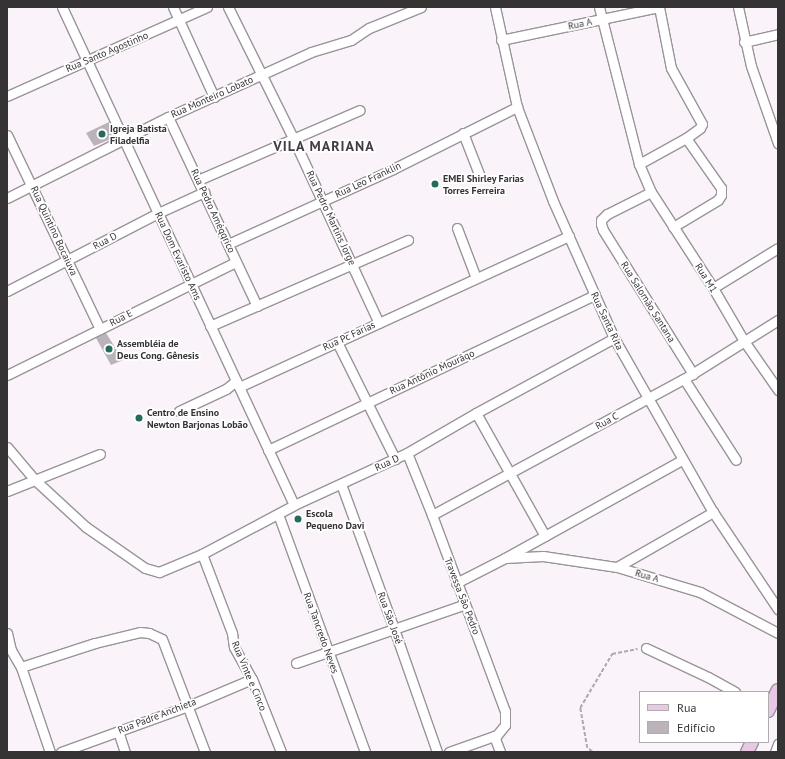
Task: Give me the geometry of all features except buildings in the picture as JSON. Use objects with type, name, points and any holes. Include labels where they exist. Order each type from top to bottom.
[{"type":"main road","points":[[769,708],[778,690]]},
{"type":"street","name":"Rua Dom Evaristo Ams","points":[[62,7],[294,506]]},
{"type":"street","points":[[173,7],[214,97]]},
{"type":"street","name":"Rua Santo Agostinho","points":[[7,96],[87,60],[180,21],[207,7]]},
{"type":"street","name":"Rua Pedro Martins Jorge","points":[[228,7],[293,138],[379,323]]},
{"type":"street","name":"Rua Monteiro Lobato","points":[[7,198],[168,117],[311,52],[351,40],[360,32],[382,21],[420,7]]},
{"type":"street","name":"Rua Santa Rita","points":[[495,7],[501,40],[517,107],[569,236],[614,338],[682,460],[713,512],[778,608]]},
{"type":"street","name":"Rua M1","points":[[599,7],[639,164],[651,192],[713,288],[744,341],[778,390]]},
{"type":"street","points":[[639,164],[686,138],[700,128],[702,124],[671,68],[659,7]]},
{"type":"street","name":"Rua A","points":[[501,40],[659,7]]},
{"type":"street","points":[[738,7],[744,42],[776,131],[778,143]]},
{"type":"street","points":[[744,42],[778,34]]},
{"type":"street","name":"Rua Leo Franklin","points":[[228,244],[393,169],[517,107]]},
{"type":"street","points":[[198,180],[360,110]]},
{"type":"street","name":"Rua Pedro Améqqrico","points":[[168,117],[257,306]]},
{"type":"street","points":[[463,133],[479,174]]},
{"type":"street","name":"Rua Quintino Bocaiuva","points":[[7,135],[100,329]]},
{"type":"street","points":[[673,227],[718,200],[721,195],[721,188],[686,138]]},
{"type":"street","name":"Rua D","points":[[7,291],[68,261],[158,213],[204,192]]},
{"type":"street","name":"Rua Salomão Santana","points":[[651,192],[603,217],[601,224],[603,230],[693,374]]},
{"type":"street","points":[[457,228],[476,278]]},
{"type":"street","name":"Rua Pc Farias","points":[[179,411],[226,389],[337,342],[569,236]]},
{"type":"street","points":[[210,326],[352,263],[408,240]]},
{"type":"street","points":[[713,288],[778,248]]},
{"type":"street","name":"Rua E","points":[[7,375],[236,262]]},
{"type":"street","name":"Rua Antônio Mourãqo","points":[[268,450],[595,295]]},
{"type":"street","name":"Rua C","points":[[432,515],[509,475],[647,398],[684,380],[778,320]]},
{"type":"street","name":"Rua D","points":[[35,480],[86,527],[145,568],[162,572],[202,554],[294,506],[407,454],[476,413],[614,338]]},
{"type":"street","points":[[337,342],[395,459]]},
{"type":"street","points":[[684,380],[736,460]]},
{"type":"street","points":[[476,413],[509,475],[545,536]]},
{"type":"street","points":[[7,446],[35,480]]},
{"type":"street","points":[[7,491],[100,454]]},
{"type":"street","name":"Travessa São Pedro","points":[[407,454],[432,515],[456,583],[505,711],[505,724],[502,730],[494,736]]},
{"type":"street","name":"Rua A","points":[[456,583],[505,558],[682,460]]},
{"type":"street","name":"Rua São José","points":[[341,484],[437,752]]},
{"type":"street","points":[[617,567],[713,512]]},
{"type":"street","name":"Rua Tancredo Neves","points":[[278,514],[365,752]]},
{"type":"street","name":"Rua Vinte e Cinco","points":[[202,554],[232,633],[234,647],[252,679],[281,752]]},
{"type":"street","name":"Rua A","points":[[505,558],[544,556],[617,567],[700,592],[778,633]]},
{"type":"street","points":[[296,663],[465,604]]},
{"type":"street","points":[[21,667],[95,643],[140,632],[149,633],[162,639],[205,752]]},
{"type":"street","points":[[7,633],[12,650],[21,667],[50,752]]},
{"type":"street","points":[[646,648],[708,677],[733,691]]},
{"type":"street","name":"Rua Padre Anchieta","points":[[61,752],[188,706],[252,679]]},
{"type":"street","points":[[118,731],[125,752]]},
{"type":"street","points":[[449,752],[494,736],[500,752]]},
{"type":"street","points":[[775,752],[778,744]]},
{"type":"path","points":[[592,752],[587,748],[580,708],[612,654],[646,648]]},
{"type":"place","name":"Igreja Batista Filadelfia","points":[[102,134]]},
{"type":"place","name":"EMEI Shirley Farias Torres Ferreira","points":[[435,184]]},
{"type":"place","name":"Assembléia de Deus Cong. Gênesis","points":[[109,349]]},
{"type":"place","name":"Centro de Ensino Newton Barjonas Lobão","points":[[139,418]]},
{"type":"place","name":"Escola Pequeno Davi","points":[[298,519]]},
{"type":"district","name":"VILA MARIANA","points":[[324,146]]}]
